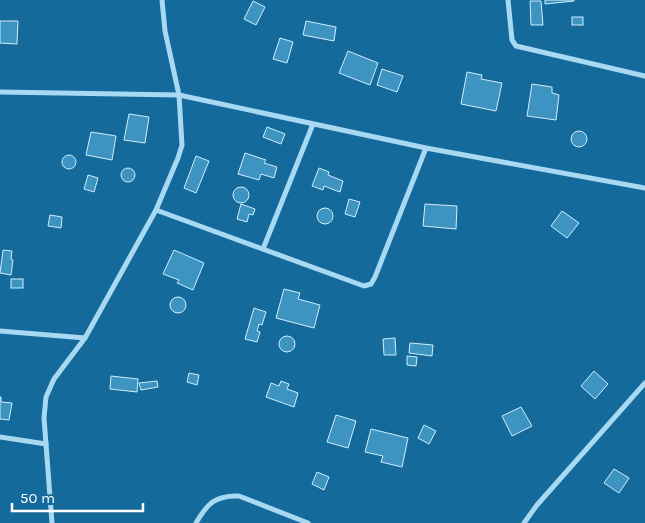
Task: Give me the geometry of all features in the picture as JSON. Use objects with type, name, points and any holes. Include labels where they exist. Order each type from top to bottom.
[{"type":"street","points":[[52,523],[44,418],[46,397],[54,379],[85,338],[156,210],[182,145],[179,95],[164,31],[162,0]]},
{"type":"street","points":[[508,0],[512,40],[516,46],[645,76]]},
{"type":"street","points":[[0,92],[179,95],[426,148],[645,188]]},
{"type":"street","points":[[263,249],[313,124]]},
{"type":"street","points":[[156,210],[364,286],[371,284],[375,277],[426,148]]},
{"type":"street","points":[[0,331],[85,338]]},
{"type":"street","points":[[524,523],[537,505],[645,383]]},
{"type":"street","points":[[0,437],[46,444]]},
{"type":"street","points":[[196,523],[204,509],[214,500],[226,496],[238,496],[308,523]]},
{"type":"building","points":[[545,0],[574,0],[574,1],[545,4]]},
{"type":"building","points":[[253,1],[265,7],[256,25],[244,19]]},
{"type":"building","points":[[530,1],[541,1],[543,25],[531,25]]},
{"type":"building","points":[[572,17],[583,17],[583,25],[572,25]]},
{"type":"building","points":[[0,21],[18,21],[17,44],[0,43]]},
{"type":"building","points":[[306,21],[336,27],[334,41],[303,35]]},
{"type":"building","points":[[280,38],[293,42],[287,63],[273,59]]},
{"type":"building","points":[[348,51],[378,63],[370,85],[339,73]]},
{"type":"building","points":[[382,69],[403,76],[397,92],[377,85]]},
{"type":"building","points":[[467,72],[482,75],[481,79],[502,83],[496,111],[461,104]]},
{"type":"building","points":[[532,84],[552,87],[552,93],[559,95],[556,120],[527,116]]},
{"type":"building","points":[[129,114],[149,117],[145,143],[124,140]]},
{"type":"building","points":[[267,127],[285,134],[281,144],[263,137]]},
{"type":"building","points":[[579,131],[587,139],[579,147],[571,139]]},
{"type":"building","points":[[91,132],[116,136],[112,160],[86,155]]},
{"type":"building","points":[[245,153],[266,160],[264,163],[277,167],[274,178],[261,174],[259,180],[238,174]]},
{"type":"building","points":[[66,155],[72,155],[76,162],[72,169],[66,169],[62,165],[62,159]]},
{"type":"building","points":[[196,156],[209,161],[196,193],[184,188]]},
{"type":"building","points":[[128,168],[133,170],[135,175],[133,180],[128,182],[123,180],[121,175],[123,170]]},
{"type":"building","points":[[319,168],[329,172],[328,175],[343,181],[340,192],[324,186],[323,190],[312,186]]},
{"type":"building","points":[[88,175],[98,178],[94,192],[84,189]]},
{"type":"building","points":[[241,187],[247,189],[249,195],[247,201],[241,203],[235,201],[233,195],[235,189]]},
{"type":"building","points":[[349,199],[360,202],[355,217],[345,214]]},
{"type":"building","points":[[241,204],[255,209],[253,215],[249,214],[247,222],[237,219]]},
{"type":"building","points":[[425,204],[457,206],[456,229],[423,226]]},
{"type":"building","points":[[325,208],[331,210],[333,216],[331,222],[325,224],[319,222],[317,216],[319,210]]},
{"type":"building","points":[[562,211],[579,223],[567,238],[551,226]]},
{"type":"building","points":[[50,215],[62,217],[61,228],[48,226]]},
{"type":"building","points":[[3,250],[12,251],[11,275],[0,273]]},
{"type":"building","points":[[174,250],[204,263],[193,290],[177,283],[179,280],[163,274]]},
{"type":"building","points":[[11,279],[23,279],[23,288],[11,288]]},
{"type":"building","points":[[284,289],[300,293],[298,299],[320,305],[314,328],[276,318]]},
{"type":"building","points":[[178,297],[186,305],[178,313],[170,305]]},
{"type":"building","points":[[254,308],[266,312],[262,325],[259,324],[257,331],[260,332],[257,342],[245,339]]},
{"type":"building","points":[[287,336],[293,338],[295,344],[293,350],[287,352],[281,350],[279,344],[281,338]]},
{"type":"building","points":[[395,338],[396,355],[384,355],[383,339]]},
{"type":"building","points":[[410,343],[433,345],[432,356],[409,353]]},
{"type":"building","points":[[407,356],[417,357],[416,366],[407,365]]},
{"type":"building","points":[[594,371],[608,384],[595,399],[581,386]]},
{"type":"building","points":[[189,373],[199,375],[197,385],[187,382]]},
{"type":"building","points":[[111,376],[138,379],[137,392],[110,389]]},
{"type":"building","points":[[157,381],[158,387],[141,390],[139,383]]},
{"type":"building","points":[[281,381],[289,384],[287,389],[298,393],[294,407],[266,397],[271,383],[279,386]]},
{"type":"building","points":[[0,397],[1,402],[12,403],[9,420],[0,419]]},
{"type":"building","points":[[521,407],[532,426],[512,436],[502,416]]},
{"type":"building","points":[[336,415],[356,421],[348,448],[327,442]]},
{"type":"building","points":[[424,425],[436,431],[429,444],[418,438]]},
{"type":"building","points":[[371,429],[408,438],[402,467],[381,462],[383,456],[365,452]]},
{"type":"building","points":[[614,469],[629,478],[619,493],[604,483]]},
{"type":"building","points":[[317,472],[329,477],[324,490],[312,484]]}]
